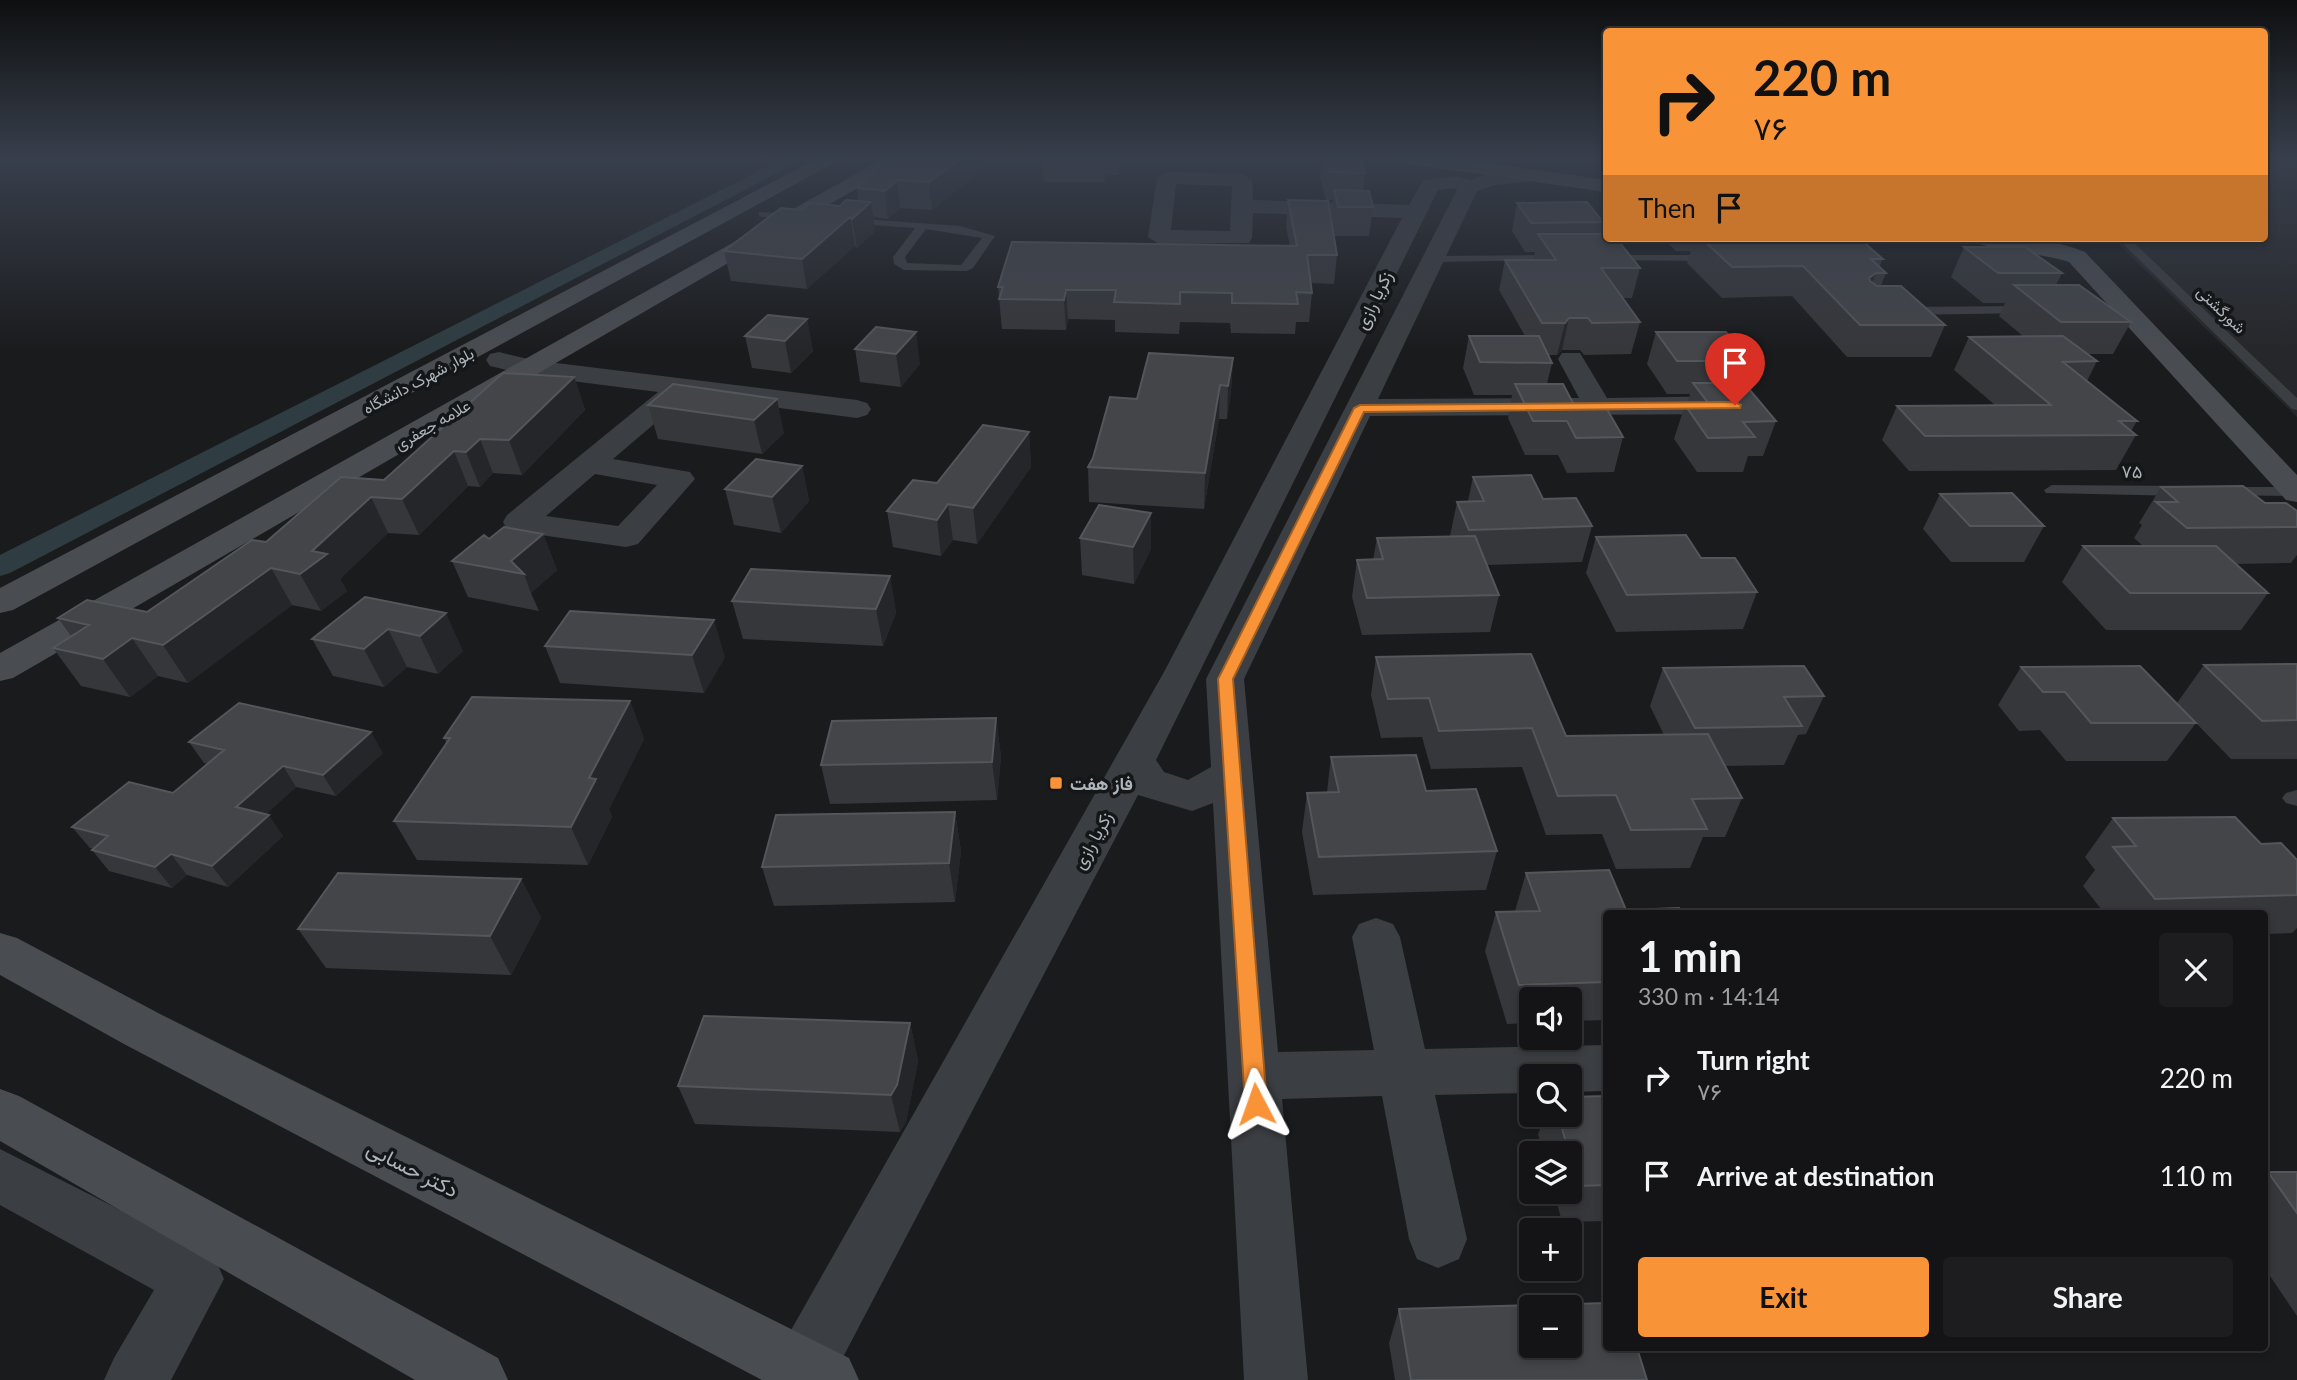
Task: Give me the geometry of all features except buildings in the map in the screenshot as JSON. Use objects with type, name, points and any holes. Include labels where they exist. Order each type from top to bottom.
[{"type":"street","name":"بلوار شهرک دانشگاه","points":[[0,586],[695,221]]},
{"type":"street","name":"بلوار شهرک دانشگاه","points":[[0,602],[714,221]]},
{"type":"street","name":"علامه جعفری","points":[[0,642],[750,221]]},
{"type":"street","name":"علامه جعفری","points":[[0,669],[532,368],[803,221]]},
{"type":"street","points":[[1161,221],[1159,237],[1241,238],[1242,221]]},
{"type":"street","name":"زکریا رازی","points":[[1276,1380],[1226,679],[1355,390],[1423,221]]},
{"type":"street","points":[[2038,242],[2091,243],[2297,457]]},
{"type":"street","points":[[2069,244],[2120,310],[2297,493]]},
{"type":"street","points":[[1571,359],[1598,406]]},
{"type":"street","points":[[499,360],[532,368],[857,409]]},
{"type":"street","points":[[588,464],[681,387]]},
{"type":"street","name":"زکریا رازی","points":[[816,1374],[1135,760],[1355,390]]},
{"type":"street","points":[[1355,390],[1598,406],[1735,405]]},
{"type":"street","points":[[1135,760],[1149,783],[1192,796],[1232,774]]},
{"type":"street","points":[[1376,937],[1438,1239]]},
{"type":"street","name":"دکتر حسابی","points":[[0,952],[154,1035],[816,1374]]},
{"type":"street","points":[[1254,1076],[1603,1068]]},
{"type":"street","points":[[0,1113],[476,1380]]},
{"type":"street","points":[[0,1175],[194,1279],[136,1380]]},
{"type":"lane","points":[[852,221],[922,227],[989,236],[969,266],[963,269],[904,266],[898,262],[898,257],[922,227]]},
{"type":"lane","points":[[1485,221],[1568,258]]},
{"type":"lane","points":[[1612,242],[1622,258]]},
{"type":"lane","name":"شورگشتی","points":[[2127,242],[2297,406]]},
{"type":"lane","points":[[1595,258],[1734,257]]},
{"type":"lane","points":[[1891,310],[2048,310]]},
{"type":"lane","name":"۷۵","points":[[2052,490],[2297,493]]},
{"type":"shaded area","points":[[2268,221],[2297,221],[2297,417],[2116,242],[2268,242]]},
{"type":"waterway","points":[[0,567],[674,221]]},
{"type":"place","name":"فاز هفت","points":[[1056,783]]},
{"type":"route","points":[[1256,1104],[1226,679],[1360,408],[1735,405]]}]
